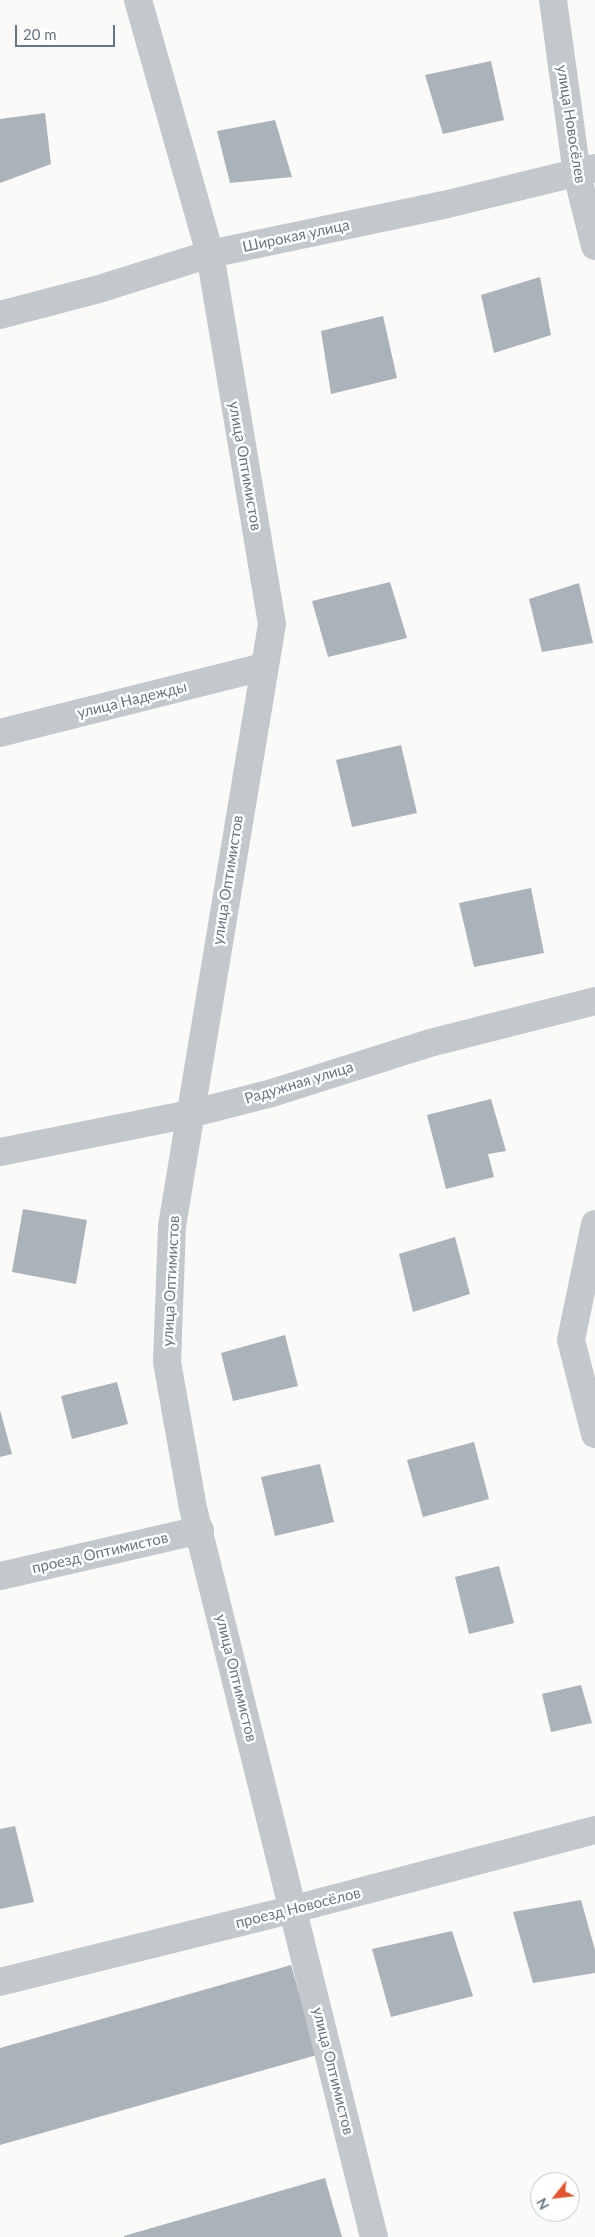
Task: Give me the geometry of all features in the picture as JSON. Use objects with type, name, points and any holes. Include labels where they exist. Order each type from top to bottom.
[{"type":"street","name":"улица Оптимистов","points":[[138,0],[210,254],[272,624],[263,667],[172,1226],[168,1362],[194,1508],[374,2237]]},
{"type":"street","name":"улица Новосёлев","points":[[553,0],[586,171],[595,246]]},
{"type":"street","name":"Широкая улица","points":[[0,315],[99,289],[210,254],[586,171]]},
{"type":"street","name":"улица Надежды","points":[[0,733],[263,667]]},
{"type":"street","name":"Радужная улица","points":[[0,1152],[190,1114],[272,1093],[430,1043],[595,1001]]},
{"type":"street","points":[[595,1224],[571,1340],[595,1434]]},
{"type":"street","name":"проезд Оптимистов","points":[[0,1576],[200,1530]]},
{"type":"street","name":"проезд Новосёлов","points":[[0,1982],[294,1909],[595,1830]]},
{"type":"building","points":[[491,61],[504,120],[443,134],[425,75]]},
{"type":"building","points":[[45,113],[51,164],[0,183],[0,119]]},
{"type":"building","points":[[275,120],[292,177],[230,183],[217,131]]},
{"type":"building","points":[[540,277],[551,335],[494,353],[481,295]]},
{"type":"building","points":[[383,316],[397,378],[331,394],[321,331]]},
{"type":"building","points":[[390,582],[407,638],[328,657],[312,601]]},
{"type":"building","points":[[579,583],[593,643],[542,652],[529,599]]},
{"type":"building","points":[[401,745],[417,813],[352,827],[336,760]]},
{"type":"building","points":[[531,888],[544,953],[474,967],[459,903]]},
{"type":"building","points":[[491,1099],[506,1151],[488,1154],[494,1177],[446,1189],[427,1115]]},
{"type":"building","points":[[23,1209],[87,1220],[76,1284],[12,1272]]},
{"type":"building","points":[[455,1237],[470,1294],[413,1312],[399,1254]]},
{"type":"building","points":[[285,1335],[298,1386],[233,1401],[221,1353]]},
{"type":"building","points":[[117,1382],[128,1424],[72,1439],[61,1396]]},
{"type":"building","points":[[0,1410],[12,1454],[0,1457]]},
{"type":"building","points":[[474,1442],[489,1499],[423,1517],[407,1460]]},
{"type":"building","points":[[320,1464],[334,1522],[275,1536],[261,1477]]},
{"type":"building","points":[[499,1566],[514,1623],[469,1634],[455,1577]]},
{"type":"building","points":[[581,1685],[592,1723],[551,1732],[542,1694]]},
{"type":"building","points":[[15,1826],[34,1902],[0,1909],[0,1829]]},
{"type":"building","points":[[581,1900],[595,1950],[595,1973],[533,1983],[513,1912]]},
{"type":"building","points":[[452,1931],[473,1996],[391,2017],[372,1949]]},
{"type":"building","points":[[291,1965],[317,2055],[0,2145],[0,2048]]},
{"type":"building","points":[[325,2178],[342,2237],[124,2237],[124,2236]]}]
